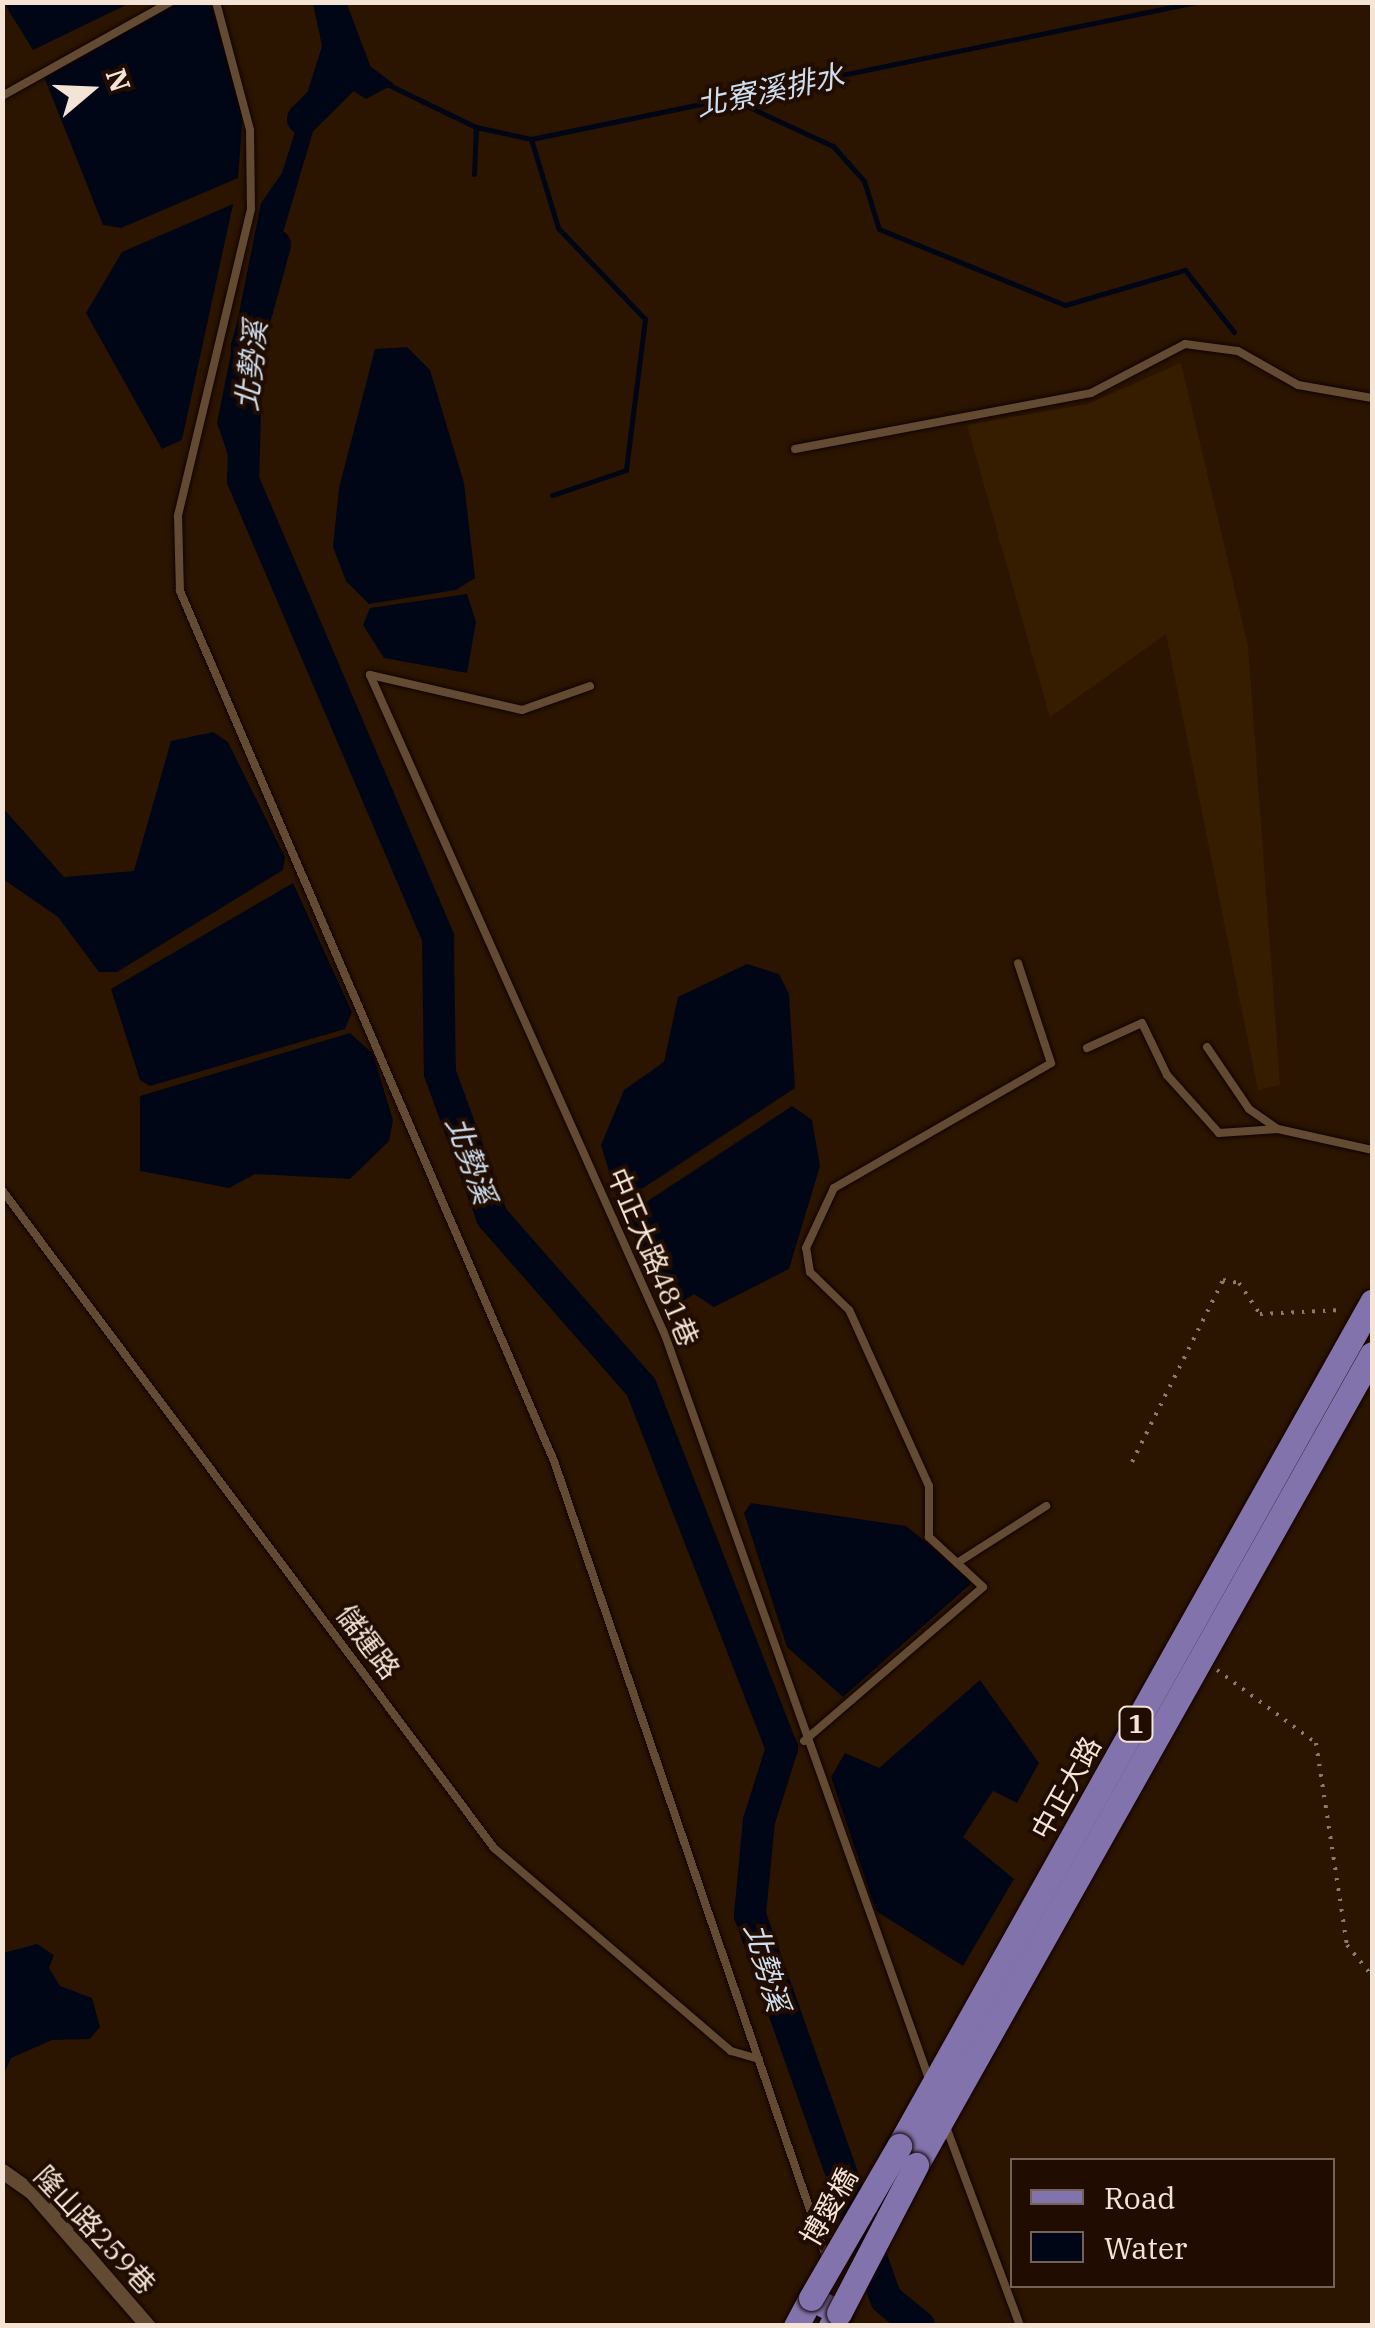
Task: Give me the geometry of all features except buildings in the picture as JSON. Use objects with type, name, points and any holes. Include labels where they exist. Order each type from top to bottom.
[{"type":"main road","name":"中正大路","points":[[908,2156],[942,2115],[1205,1662],[1346,1375],[1369,1309]]},
{"type":"main road","name":"中正大路","points":[[908,2156],[932,2088],[1346,1375],[1372,1354]]},
{"type":"main road","name":"博愛橋","points":[[841,2321],[908,2156]]},
{"type":"main road","name":"博愛橋","points":[[811,2298],[908,2156]]},
{"type":"main road","points":[[811,2298],[841,2321]]},
{"type":"main road","name":"1","points":[[796,2326],[811,2298]]},
{"type":"street","name":"隆山路259巷","points":[[2,2171],[32,2191],[148,2326]]},
{"type":"lane","points":[[2,96],[170,2]]},
{"type":"lane","points":[[216,2],[250,130],[251,210],[178,516],[180,591],[554,1460],[759,2058],[841,2321]]},
{"type":"lane","points":[[795,450],[1091,392],[1184,344],[1238,351],[1298,386],[1372,398]]},
{"type":"lane","name":"中正大路481巷","points":[[590,686],[522,710],[370,675],[665,1335],[804,1740],[932,2088]]},
{"type":"lane","points":[[804,1740],[982,1587],[930,1537],[929,1486],[849,1310],[810,1272],[806,1248],[834,1188],[1051,1063],[1018,963]]},
{"type":"lane","points":[[1087,1048],[1142,1023],[1167,1074],[1219,1132],[1278,1129],[1372,1150]]},
{"type":"lane","points":[[1208,1047],[1249,1109],[1278,1129]]},
{"type":"lane","name":"儲運路","points":[[2,1190],[494,1848],[731,2051],[759,2058]]},
{"type":"lane","points":[[957,1564],[1046,1506]]},
{"type":"lane","points":[[942,2115],[1020,2326]]},
{"type":"path","points":[[1132,1462],[1224,1280],[1239,1284],[1260,1314],[1320,1305],[1369,1309]]},
{"type":"path","points":[[1205,1662],[1316,1743],[1347,1944],[1372,1976]]},
{"type":"shaded area","points":[[1181,363],[1248,646],[1280,1085],[1258,1090],[1166,634],[1050,717],[967,425],[1088,404]]},
{"type":"water","points":[[4,3],[130,3],[33,50]]},
{"type":"water","points":[[170,3],[215,6],[244,99],[238,178],[121,228],[103,225],[41,69]]},
{"type":"water","name":"北勢溪","points":[[313,3],[343,3],[359,58],[394,84],[366,99],[337,81],[317,118],[231,409],[232,447],[257,476],[237,481],[217,423],[261,203],[282,173],[322,46]]},
{"type":"water","points":[[233,204],[182,440],[162,449],[86,313],[122,252]]},
{"type":"water","points":[[407,347],[430,370],[464,483],[475,578],[456,590],[369,604],[346,581],[333,547],[339,488],[375,349]]},
{"type":"water","points":[[467,594],[476,622],[467,673],[384,658],[363,625],[370,608]]},
{"type":"water","points":[[213,732],[228,742],[285,857],[283,870],[117,972],[99,972],[58,917],[3,879],[3,808],[64,877],[134,871],[171,741]]},
{"type":"water","points":[[293,883],[352,1012],[345,1029],[150,1086],[140,1080],[111,989]]},
{"type":"water","points":[[747,964],[779,974],[789,994],[795,1088],[619,1204],[601,1145],[624,1090],[664,1062],[678,997]]},
{"type":"water","points":[[350,1033],[373,1054],[393,1120],[389,1141],[350,1179],[255,1174],[229,1188],[140,1171],[140,1096]]},
{"type":"water","points":[[792,1106],[812,1120],[820,1166],[789,1269],[714,1307],[694,1294],[668,1311],[625,1216]]},
{"type":"water","points":[[751,1503],[906,1526],[974,1581],[843,1697],[787,1647],[744,1513]]},
{"type":"water","points":[[980,1680],[1039,1763],[1017,1803],[993,1791],[963,1837],[1014,1879],[963,1966],[876,1911],[831,1777],[845,1753],[879,1768]]},
{"type":"water","points":[[37,1944],[54,1955],[49,1968],[60,1986],[92,1998],[100,2027],[90,2039],[52,2040],[11,2058],[3,2076],[3,1953]]},
{"type":"waterway","name":"北寮溪排水","points":[[303,119],[354,68],[329,2]]},
{"type":"waterway","name":"北寮溪排水","points":[[389,85],[476,127],[531,139],[1196,2]]},
{"type":"waterway","points":[[738,102],[833,146],[864,181],[879,229],[1065,305],[1185,270],[1234,332]]},
{"type":"waterway","points":[[474,174],[476,127]]},
{"type":"waterway","points":[[531,139],[558,228],[645,319],[626,470],[552,495]]},
{"type":"waterway","name":"北勢溪","points":[[275,245],[247,347],[243,480],[438,938],[440,1073],[492,1217],[641,1387],[782,1748],[759,1821],[750,1915],[886,2299],[919,2326]]}]
